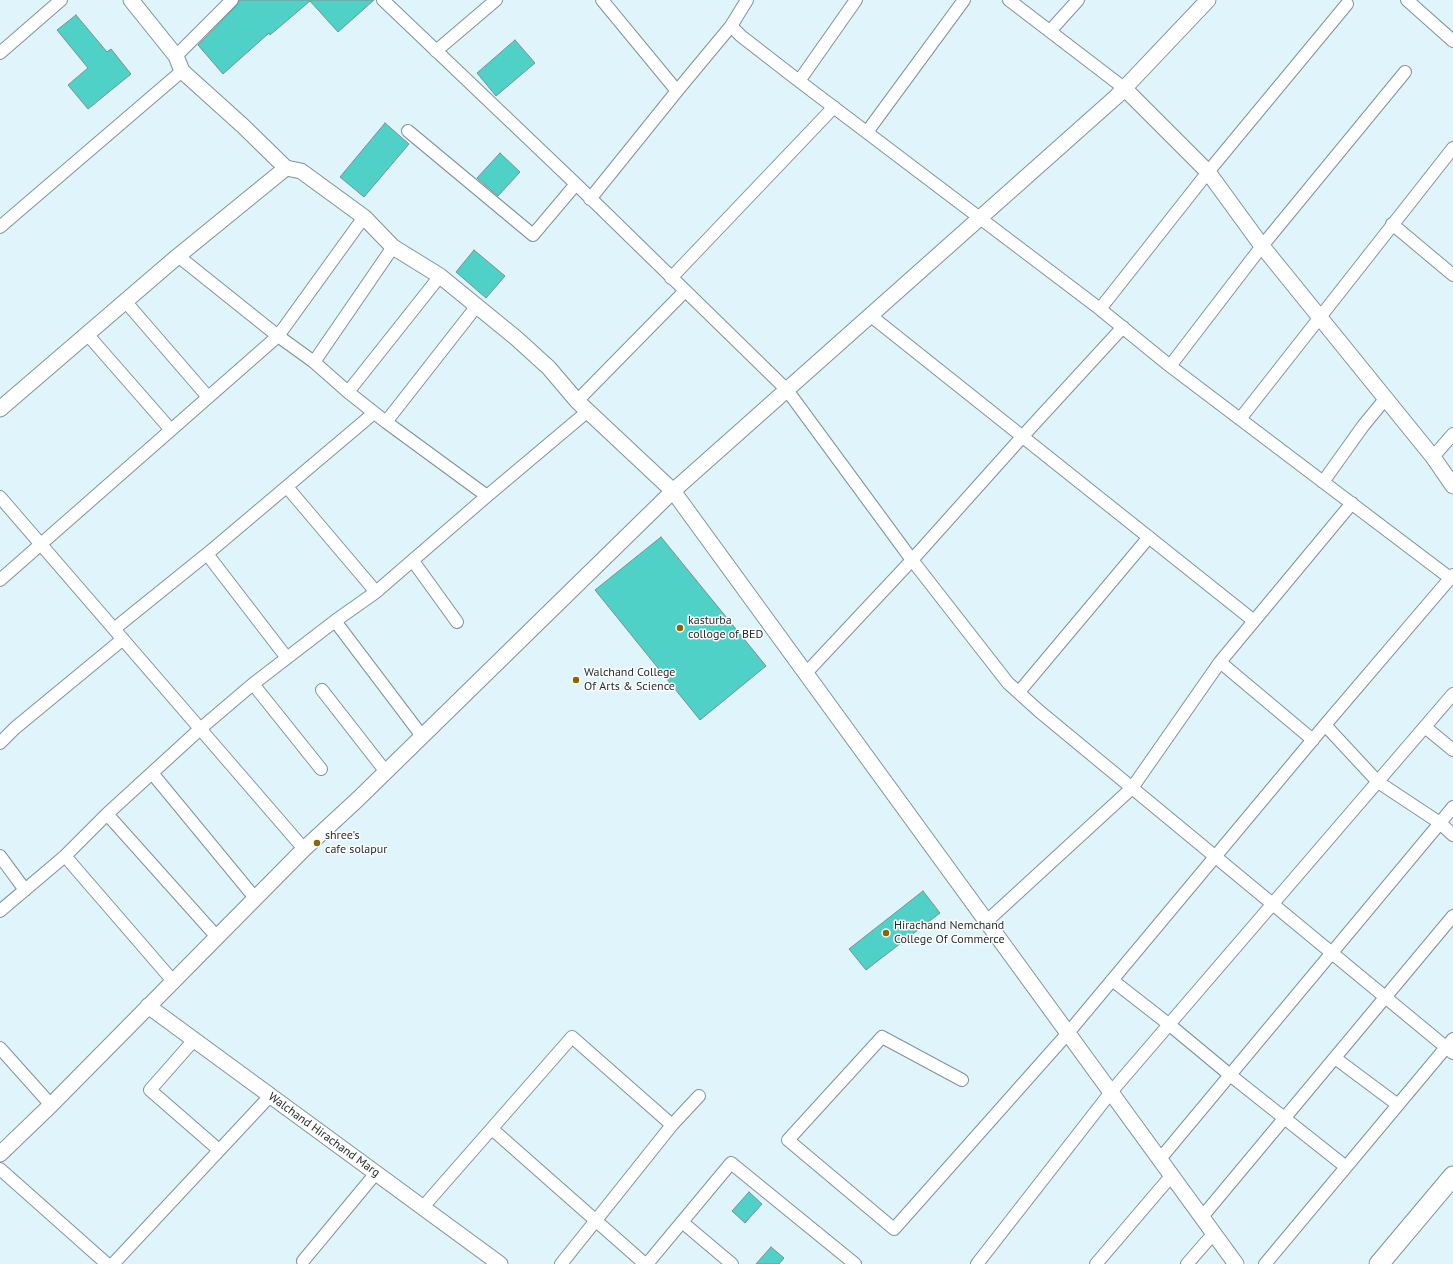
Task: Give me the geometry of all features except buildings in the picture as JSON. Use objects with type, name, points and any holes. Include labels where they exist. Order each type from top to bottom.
[{"type":"main road","points":[[1379,1264],[1453,1176]]},
{"type":"street","points":[[0,53],[62,0]]},
{"type":"street","points":[[131,0],[176,56],[182,71],[243,126],[286,168],[301,171],[364,217],[393,247],[440,276],[476,307],[516,338],[549,368],[588,412],[673,491],[1236,1264]]},
{"type":"street","points":[[176,56],[232,0]]},
{"type":"street","points":[[383,0],[576,184],[787,390],[912,560],[1008,683],[1040,712],[1385,998],[1451,1046],[1398,1105],[1265,1264]]},
{"type":"street","points":[[436,51],[496,0]]},
{"type":"street","points":[[602,0],[677,91]]},
{"type":"street","points":[[590,199],[731,26],[747,0]]},
{"type":"street","points":[[799,80],[856,0]]},
{"type":"street","points":[[867,132],[964,0]]},
{"type":"street","points":[[1009,0],[1124,88],[1208,172],[1262,246],[1433,457],[1453,486]]},
{"type":"street","points":[[1050,31],[1078,0]]},
{"type":"street","points":[[0,1154],[51,1105],[304,849],[386,772],[673,491],[1117,96],[1208,0]]},
{"type":"street","points":[[1407,0],[1453,41]]},
{"type":"street","points":[[1100,309],[1208,172],[1346,4]]},
{"type":"street","points":[[731,26],[741,36],[1100,309],[1170,366],[1451,577],[1325,725],[1068,1033],[894,1230],[788,1140],[882,1037],[962,1080]]},
{"type":"street","points":[[0,227],[182,71]]},
{"type":"street","points":[[1170,366],[1262,246],[1405,72]]},
{"type":"street","points":[[671,278],[834,107]]},
{"type":"street","points":[[408,131],[533,235],[576,184]]},
{"type":"street","points":[[1240,419],[1453,148]]},
{"type":"street","points":[[0,408],[178,256],[286,168]]},
{"type":"street","points":[[0,580],[278,336],[364,217]]},
{"type":"street","points":[[1392,224],[1453,275]]},
{"type":"street","points":[[314,362],[393,247]]},
{"type":"street","points":[[178,256],[278,336],[314,362],[374,413],[487,496]]},
{"type":"street","points":[[348,392],[440,276]]},
{"type":"street","points":[[577,401],[685,291]]},
{"type":"street","points":[[126,301],[208,397]]},
{"type":"street","points":[[386,422],[476,307]]},
{"type":"street","points":[[870,316],[1254,621]]},
{"type":"street","points":[[806,673],[912,560],[1123,327]]},
{"type":"street","points":[[87,334],[171,430]]},
{"type":"street","points":[[1323,482],[1363,426],[1386,398]]},
{"type":"street","points":[[0,911],[65,856],[107,814],[200,729],[253,684],[335,621],[376,592],[487,496],[588,412]]},
{"type":"street","points":[[114,629],[207,554],[374,413]]},
{"type":"street","points":[[1433,457],[1453,434]]},
{"type":"street","points":[[287,487],[376,592]]},
{"type":"street","points":[[0,497],[304,849]]},
{"type":"street","points":[[987,921],[1132,788],[1220,662],[1352,503]]},
{"type":"street","points":[[1019,692],[1148,537]]},
{"type":"street","points":[[207,554],[287,658]]},
{"type":"street","points":[[413,561],[457,622]]},
{"type":"street","points":[[335,621],[422,736]]},
{"type":"street","points":[[0,743],[15,728],[123,639]]},
{"type":"street","points":[[1220,662],[1313,740]]},
{"type":"street","points":[[253,684],[321,769]]},
{"type":"street","points":[[322,690],[386,772]]},
{"type":"street","points":[[977,1264],[1111,1092],[1453,694]]},
{"type":"street","points":[[1325,725],[1378,782],[1440,823],[1453,835]]},
{"type":"street","points":[[1425,727],[1453,750]]},
{"type":"street","points":[[152,773],[255,898]]},
{"type":"street","points":[[1160,1159],[1453,807]]},
{"type":"street","points":[[107,814],[217,937]]},
{"type":"street","points":[[0,856],[25,890]]},
{"type":"street","points":[[65,856],[173,981]]},
{"type":"street","points":[[1202,1217],[1453,916]]},
{"type":"street","points":[[1112,980],[1346,1167]]},
{"type":"street","name":"Walchand Hirachand Marg","points":[[148,1006],[500,1264]]},
{"type":"street","points":[[423,1207],[572,1037],[672,1125]]},
{"type":"street","points":[[194,1040],[150,1090],[219,1150]]},
{"type":"street","points":[[0,1048],[51,1105]]},
{"type":"street","points":[[1335,1058],[1398,1105]]},
{"type":"street","points":[[114,1264],[270,1096]]},
{"type":"street","points":[[561,1264],[672,1125],[699,1096]]},
{"type":"street","points":[[492,1129],[595,1221],[646,1264],[731,1163],[855,1264]]},
{"type":"street","points":[[0,1169],[107,1264]]},
{"type":"street","points":[[303,1261],[376,1174]]},
{"type":"street","points":[[1096,1264],[1172,1175]]},
{"type":"street","points":[[682,1222],[732,1264]]},
{"type":"street","points":[[1187,1264],[1214,1233]]},
{"type":"place","name":"kasturba colloge of BED","points":[[680,628]]},
{"type":"place","name":"Walchand College Of Arts & Science","points":[[576,680]]},
{"type":"place","name":"shree's cafe solapur","points":[[317,843]]},
{"type":"place","name":"Hirachand Nemchand College Of Commerce","points":[[886,933]]}]
